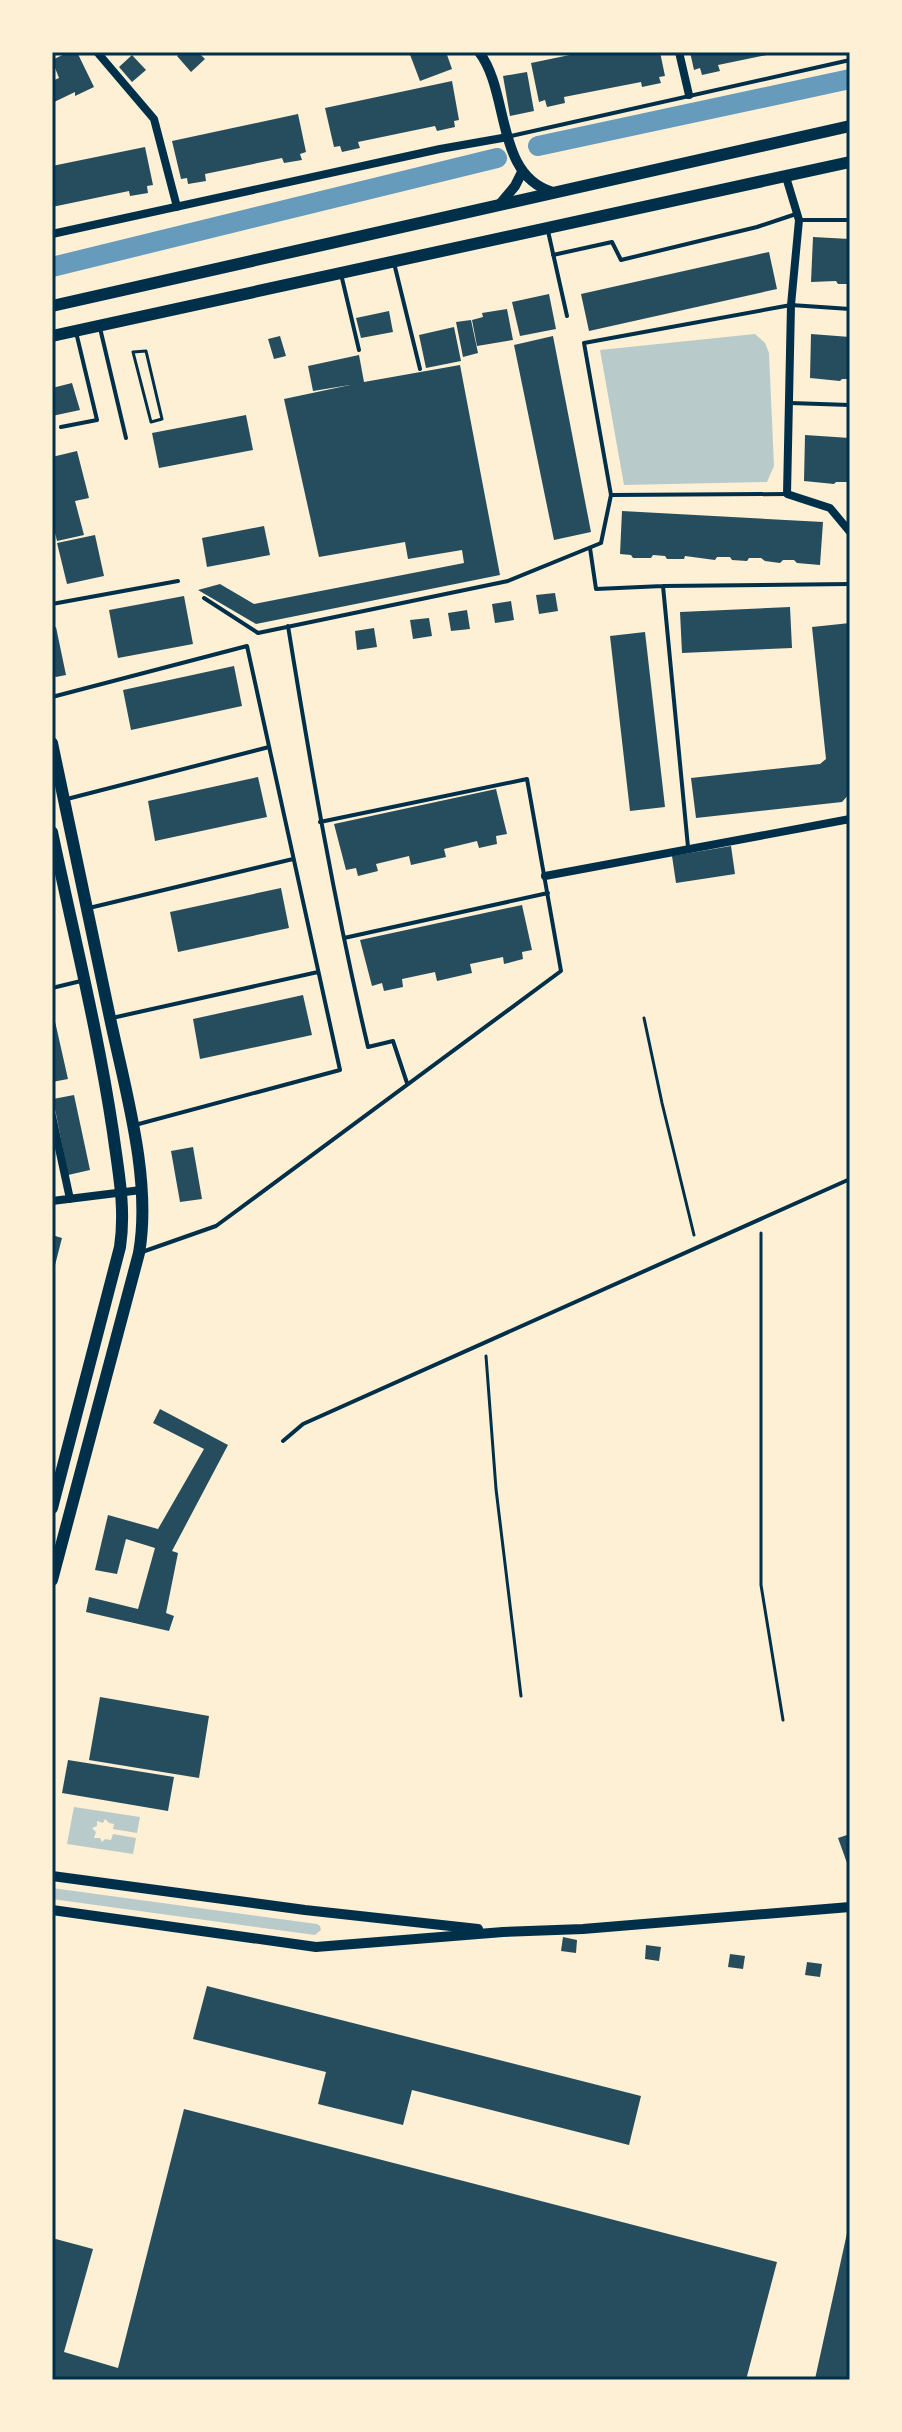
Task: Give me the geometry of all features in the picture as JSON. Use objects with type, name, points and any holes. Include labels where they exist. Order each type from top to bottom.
[{"type":"main road","points":[[52,306],[850,126]]},
{"type":"main road","points":[[52,336],[850,162]]},
{"type":"main road","points":[[52,743],[133,1126],[142,1224],[139,1253],[52,1580]]},
{"type":"main road","points":[[52,832],[58,894],[84,980],[106,1082],[123,1221],[120,1247],[52,1508]]},
{"type":"street","points":[[97,52],[154,119],[177,207]]},
{"type":"street","points":[[479,52],[487,62],[508,137],[522,172],[535,185],[553,192]]},
{"type":"street","points":[[679,52],[689,95]]},
{"type":"street","points":[[52,234],[440,149],[508,137]]},
{"type":"street","points":[[500,204],[522,172]]},
{"type":"street","points":[[786,177],[797,217],[791,305],[787,494],[830,508],[850,532]]},
{"type":"street","points":[[545,876],[850,819]]},
{"type":"street","points":[[52,1116],[70,1199]]},
{"type":"street","points":[[52,1201],[141,1190]]},
{"type":"street","points":[[52,1876],[305,1910],[503,1932]]},
{"type":"street","points":[[52,1910],[316,1947],[850,1907]]},
{"type":"lane","points":[[508,137],[850,60]]},
{"type":"lane","points":[[553,255],[612,242],[621,260],[797,217],[850,220]]},
{"type":"lane","points":[[548,228],[567,316]]},
{"type":"lane","points":[[393,262],[420,369]]},
{"type":"lane","points":[[341,274],[359,350]]},
{"type":"lane","points":[[204,598],[258,633],[508,581],[590,548],[601,543],[611,495],[584,343],[791,305],[850,309]]},
{"type":"lane","points":[[99,326],[126,438]]},
{"type":"lane","points":[[61,427],[97,420],[76,332]]},
{"type":"lane","points":[[790,403],[850,405]]},
{"type":"lane","points":[[611,495],[787,494]]},
{"type":"lane","points":[[590,548],[596,589],[850,584]]},
{"type":"lane","points":[[52,604],[178,581]]},
{"type":"lane","points":[[663,586],[689,849]]},
{"type":"lane","points":[[288,626],[320,822],[368,1047],[393,1041],[407,1083]]},
{"type":"lane","points":[[52,697],[247,646],[340,1070],[133,1126]]},
{"type":"lane","points":[[64,799],[269,747]]},
{"type":"lane","points":[[139,1253],[216,1226],[561,971],[527,779],[320,822]]},
{"type":"lane","points":[[87,908],[293,859]]},
{"type":"lane","points":[[343,939],[548,893]]},
{"type":"lane","points":[[110,1018],[318,972]]},
{"type":"lane","points":[[52,988],[84,980]]},
{"type":"lane","points":[[283,1441],[303,1424],[850,1179]]},
{"type":"path","points":[[146,351],[162,419],[151,422],[133,352],[146,351]]},
{"type":"path","points":[[644,1018],[697,1247]]},
{"type":"path","points":[[761,1218],[761,1585],[783,1720]]},
{"type":"path","points":[[485,1344],[496,1489],[521,1696]]},
{"type":"shaded area","points":[[755,334],[765,343],[769,353],[774,466],[767,482],[624,485],[600,350]]},
{"type":"shaded area","points":[[74,1807],[140,1817],[137,1833],[113,1829],[114,1824],[105,1819],[103,1823],[97,1821],[97,1826],[92,1828],[96,1832],[94,1838],[100,1838],[102,1842],[111,1840],[113,1834],[136,1838],[133,1854],[67,1844]]},
{"type":"shaded area","points":[[52,1888],[317,1924],[321,1930],[315,1935],[52,1899]]},
{"type":"building","points":[[69,52],[77,52],[94,87],[52,103],[52,81],[59,78],[52,60]]},
{"type":"building","points":[[182,52],[198,52],[205,59],[191,72],[177,56]]},
{"type":"building","points":[[409,52],[446,52],[452,69],[420,81]]},
{"type":"building","points":[[584,52],[660,52],[665,76],[659,77],[661,83],[642,87],[641,82],[564,97],[565,103],[547,107],[545,100],[539,102],[531,63]]},
{"type":"building","points":[[690,52],[776,53],[718,65],[720,71],[702,75],[700,68],[694,70]]},
{"type":"building","points":[[132,55],[146,70],[132,82],[119,67]]},
{"type":"building","points":[[527,72],[534,111],[510,116],[503,76]]},
{"type":"building","points":[[452,81],[459,120],[454,121],[455,127],[437,131],[435,126],[358,142],[360,148],[342,152],[340,146],[334,147],[325,108]]},
{"type":"building","points":[[298,114],[306,152],[300,154],[302,160],[284,163],[282,158],[205,174],[206,181],[188,184],[187,178],[181,179],[172,141]]},
{"type":"building","points":[[145,147],[153,185],[147,186],[148,193],[130,196],[129,191],[52,207],[52,166]]},
{"type":"building","points":[[813,237],[850,239],[850,284],[811,282]]},
{"type":"building","points":[[769,252],[777,289],[589,331],[581,294]]},
{"type":"building","points":[[549,294],[556,329],[520,336],[512,302]]},
{"type":"building","points":[[507,309],[513,340],[477,346],[472,320],[483,317],[482,313]]},
{"type":"building","points":[[389,311],[393,332],[361,338],[356,318]]},
{"type":"building","points":[[471,320],[478,353],[463,357],[456,322]]},
{"type":"building","points":[[454,327],[461,361],[426,368],[419,335]]},
{"type":"building","points":[[811,334],[850,337],[850,379],[810,378]]},
{"type":"building","points":[[280,336],[286,356],[274,359],[268,339]]},
{"type":"building","points":[[553,336],[591,532],[554,540],[514,345]]},
{"type":"building","points":[[359,355],[364,382],[460,365],[500,575],[256,624],[198,590],[220,584],[254,604],[464,563],[462,550],[408,559],[405,542],[319,557],[284,399],[350,385],[313,391],[308,366]]},
{"type":"building","points":[[72,383],[80,410],[52,416],[52,388]]},
{"type":"building","points":[[246,415],[253,450],[159,468],[152,433]]},
{"type":"building","points":[[805,435],[850,438],[850,482],[804,481]]},
{"type":"building","points":[[77,451],[89,498],[75,501],[84,535],[57,541],[52,521],[52,457]]},
{"type":"building","points":[[622,511],[823,522],[820,565],[794,560],[780,563],[761,558],[749,558],[747,561],[732,560],[730,557],[717,557],[715,560],[685,556],[684,559],[667,559],[653,555],[651,558],[633,558],[620,554]]},
{"type":"building","points":[[264,526],[270,555],[207,567],[202,538]]},
{"type":"building","points":[[95,535],[104,576],[67,584],[57,543]]},
{"type":"building","points":[[555,593],[558,611],[539,614],[536,595]]},
{"type":"building","points":[[184,596],[193,644],[118,658],[109,610]]},
{"type":"building","points":[[511,601],[514,620],[495,623],[492,604]]},
{"type":"building","points":[[790,607],[792,648],[682,653],[680,612]]},
{"type":"building","points":[[467,610],[470,629],[451,631],[448,613]]},
{"type":"building","points":[[429,618],[432,636],[413,639],[410,620]]},
{"type":"building","points":[[850,623],[850,793],[842,802],[696,818],[691,778],[820,764],[826,759],[812,627]]},
{"type":"building","points":[[56,627],[66,675],[56,677],[52,674],[52,628]]},
{"type":"building","points":[[374,628],[377,647],[357,650],[355,631]]},
{"type":"building","points":[[645,632],[665,807],[630,811],[610,636]]},
{"type":"building","points":[[234,666],[242,706],[131,730],[123,690]]},
{"type":"building","points":[[258,777],[267,817],[155,841],[148,801]]},
{"type":"building","points":[[496,789],[507,834],[496,836],[497,844],[479,848],[477,841],[444,849],[446,857],[411,865],[409,856],[376,864],[378,871],[358,876],[356,868],[346,870],[334,824]]},
{"type":"building","points":[[731,846],[735,874],[676,883],[672,856]]},
{"type":"building","points":[[281,888],[289,928],[178,952],[170,912]]},
{"type":"building","points":[[522,905],[532,950],[522,952],[523,959],[504,964],[503,957],[470,964],[472,973],[437,981],[435,972],[402,979],[403,987],[384,991],[382,983],[372,986],[360,940]]},
{"type":"building","points":[[303,995],[312,1035],[200,1059],[193,1019]]},
{"type":"building","points":[[52,1008],[68,1079],[52,1082]]},
{"type":"building","points":[[74,1095],[90,1170],[68,1175],[53,1099]]},
{"type":"building","points":[[193,1147],[202,1199],[180,1202],[171,1151]]},
{"type":"building","points":[[52,1235],[62,1238],[53,1273],[52,1273]]},
{"type":"building","points":[[160,1409],[228,1445],[172,1551],[178,1553],[166,1613],[174,1616],[169,1631],[86,1612],[89,1597],[138,1609],[155,1548],[126,1539],[117,1574],[95,1570],[108,1515],[158,1529],[204,1449],[153,1423]]},
{"type":"building","points":[[100,1697],[209,1716],[199,1778],[89,1760]]},
{"type":"building","points":[[68,1760],[174,1777],[168,1811],[62,1793]]},
{"type":"building","points":[[850,1834],[850,1862],[847,1863],[838,1838]]},
{"type":"building","points":[[563,1937],[577,1940],[576,1953],[561,1951]]},
{"type":"building","points":[[646,1945],[661,1947],[659,1961],[645,1959]]},
{"type":"building","points":[[730,1954],[745,1956],[743,1969],[728,1967]]},
{"type":"building","points":[[807,1962],[822,1964],[820,1977],[805,1975]]},
{"type":"building","points":[[207,1986],[641,2096],[629,2145],[412,2090],[403,2125],[318,2104],[326,2072],[193,2039]]},
{"type":"building","points":[[184,2109],[777,2262],[746,2380],[52,2380],[52,2238],[93,2249],[64,2352],[118,2368]]},
{"type":"building","points":[[849,2224],[850,2380],[815,2379]]},
{"type":"waterway","points":[[538,146],[850,79]]},
{"type":"waterway","points":[[52,267],[497,158]]}]
